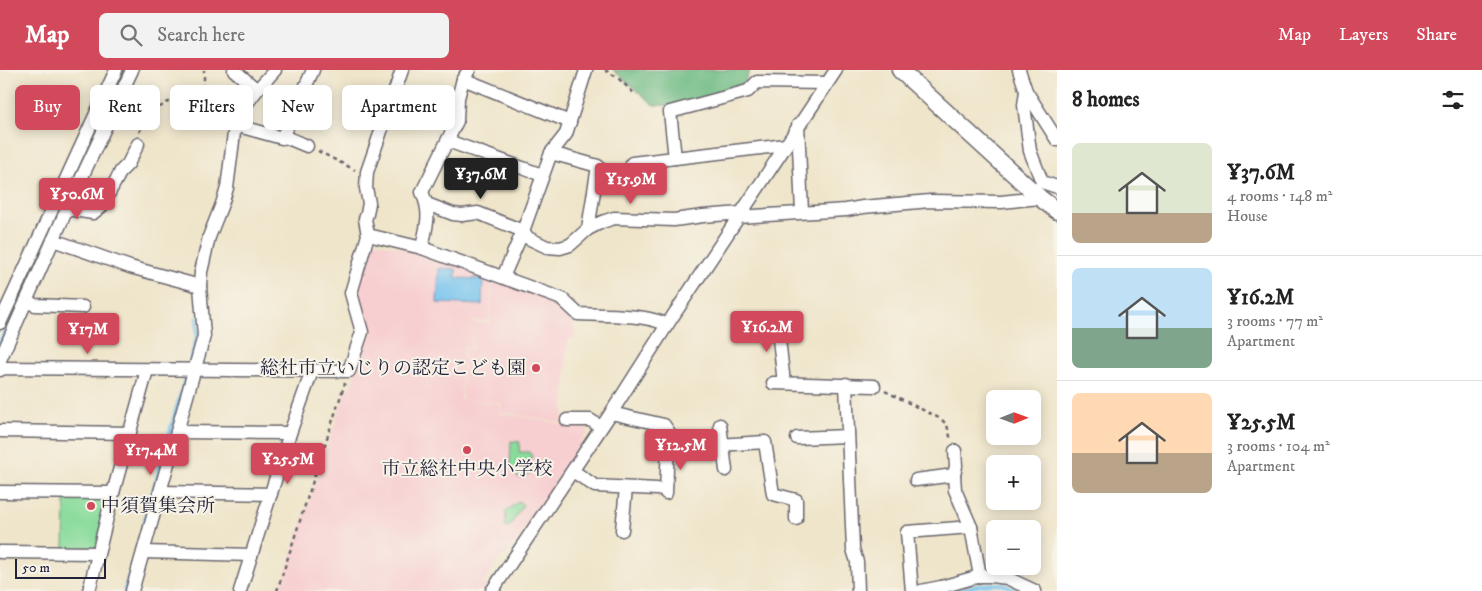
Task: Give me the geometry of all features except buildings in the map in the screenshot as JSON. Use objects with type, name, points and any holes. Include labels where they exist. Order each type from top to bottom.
[{"type":"street","points":[[0,323],[116,70]]},
{"type":"street","points":[[0,360],[67,209],[132,70]]},
{"type":"street","points":[[234,70],[257,90]]},
{"type":"street","points":[[253,95],[275,70]]},
{"type":"street","points":[[283,136],[313,70]]},
{"type":"street","points":[[0,370],[3,368],[349,371],[362,332],[351,294],[368,235],[365,219],[369,203],[366,188],[367,172],[402,70]]},
{"type":"street","points":[[503,277],[523,231],[550,153],[566,134],[586,70]]},
{"type":"street","points":[[492,591],[836,70]]},
{"type":"street","points":[[900,70],[1040,198],[1056,208]]},
{"type":"street","points":[[1019,70],[1026,91],[1057,140]]},
{"type":"street","points":[[422,248],[428,216],[427,204],[422,192],[457,121],[458,98],[466,75],[570,122]]},
{"type":"street","points":[[675,158],[670,112],[748,91],[757,82],[827,83]]},
{"type":"street","points":[[1026,91],[1024,105],[1030,151],[1042,182],[1057,186]]},
{"type":"street","points":[[798,125],[802,212]]},
{"type":"street","points":[[132,591],[176,432],[190,369],[204,336],[200,286],[209,237],[227,188],[234,130]]},
{"type":"street","points":[[253,130],[282,138],[283,136],[307,146]]},
{"type":"street","points":[[448,141],[542,175]]},
{"type":"street","points":[[67,209],[93,213],[102,206],[138,144]]},
{"type":"street","points":[[632,163],[786,145]]},
{"type":"street","points":[[550,153],[598,166],[588,229]]},
{"type":"street","points":[[427,204],[453,214],[478,213],[523,231],[528,238],[547,247],[560,248],[570,245],[588,229],[614,218],[674,220],[703,216],[846,210],[863,206],[930,201],[1001,202],[1040,198]]},
{"type":"street","points":[[368,235],[422,248],[562,299],[578,314],[628,316],[662,322],[667,326]]},
{"type":"street","points":[[53,240],[130,267],[200,286]]},
{"type":"street","points":[[26,301],[35,305],[82,307]]},
{"type":"street","points":[[777,321],[779,383],[874,386]]},
{"type":"street","points":[[88,591],[147,370]]},
{"type":"street","points":[[240,591],[290,433],[312,371]]},
{"type":"street","points":[[846,384],[853,549],[857,562],[858,591]]},
{"type":"street","points":[[611,413],[664,425],[680,446],[765,442],[772,494],[796,500],[796,519]]},
{"type":"street","points":[[567,420],[590,420],[601,427]]},
{"type":"street","points":[[720,426],[726,470]]},
{"type":"street","points":[[0,431],[130,433]]},
{"type":"street","points":[[176,432],[290,433]]},
{"type":"street","points":[[797,438],[848,436]]},
{"type":"street","points":[[573,470],[595,486],[661,491],[668,444],[673,439]]},
{"type":"street","points":[[955,451],[955,490],[971,527],[980,576]]},
{"type":"street","points":[[916,480],[954,475]]},
{"type":"street","points":[[622,530],[626,488]]},
{"type":"street","points":[[0,492],[113,494]]},
{"type":"street","points":[[160,492],[271,494]]},
{"type":"street","points":[[912,591],[907,532],[971,527]]},
{"type":"street","points":[[0,552],[98,553]]},
{"type":"street","points":[[144,552],[251,555]]},
{"type":"street","points":[[922,591],[941,588],[980,576],[1007,578],[1034,591]]},
{"type":"path","points":[[138,144],[139,133],[148,118],[160,108],[178,98],[195,95],[200,92],[204,80],[204,70]]},
{"type":"path","points":[[606,70],[618,78],[636,95]]},
{"type":"path","points":[[307,146],[307,149],[314,149],[352,170],[367,172]]},
{"type":"path","points":[[277,591],[349,371]]},
{"type":"path","points":[[874,386],[941,419],[947,425],[955,451]]},
{"type":"shaded area","points":[[375,242],[420,251],[492,278],[489,321],[473,321],[471,348],[464,348],[461,399],[500,404],[501,413],[561,424],[584,423],[584,428],[588,429],[588,432],[506,556],[502,554],[483,584],[486,586],[482,591],[280,591],[345,392],[351,386],[367,332],[355,295],[369,245]]},
{"type":"shaded area","points":[[493,279],[559,302],[574,319],[575,339],[568,339],[563,423],[502,412],[501,403],[462,399],[465,349],[472,349],[473,323],[490,323]]},
{"type":"green space","points":[[613,70],[750,70],[743,87],[675,106],[654,105]]},
{"type":"green space","points":[[511,441],[520,442],[519,452],[529,452],[532,456],[530,473],[519,478],[510,466]]},
{"type":"green space","points":[[109,496],[96,548],[64,548],[65,497]]},
{"type":"green space","points":[[519,501],[523,505],[510,526],[505,527],[506,511]]},
{"type":"water","points":[[439,268],[456,269],[456,278],[483,279],[482,305],[437,303]]},
{"type":"waterway","points":[[68,193],[124,70]]},
{"type":"waterway","points":[[0,342],[54,222]]},
{"type":"waterway","points":[[125,591],[197,337],[197,318]]},
{"type":"waterway","points":[[953,591],[992,584],[1004,585],[1015,591]]},
{"type":"place","name":"総社市立いじりの認定こども園","points":[[536,368]]},
{"type":"place","name":"市立総社中央小学校","points":[[467,450]]},
{"type":"place","name":"中須賀集会所","points":[[91,506]]}]
